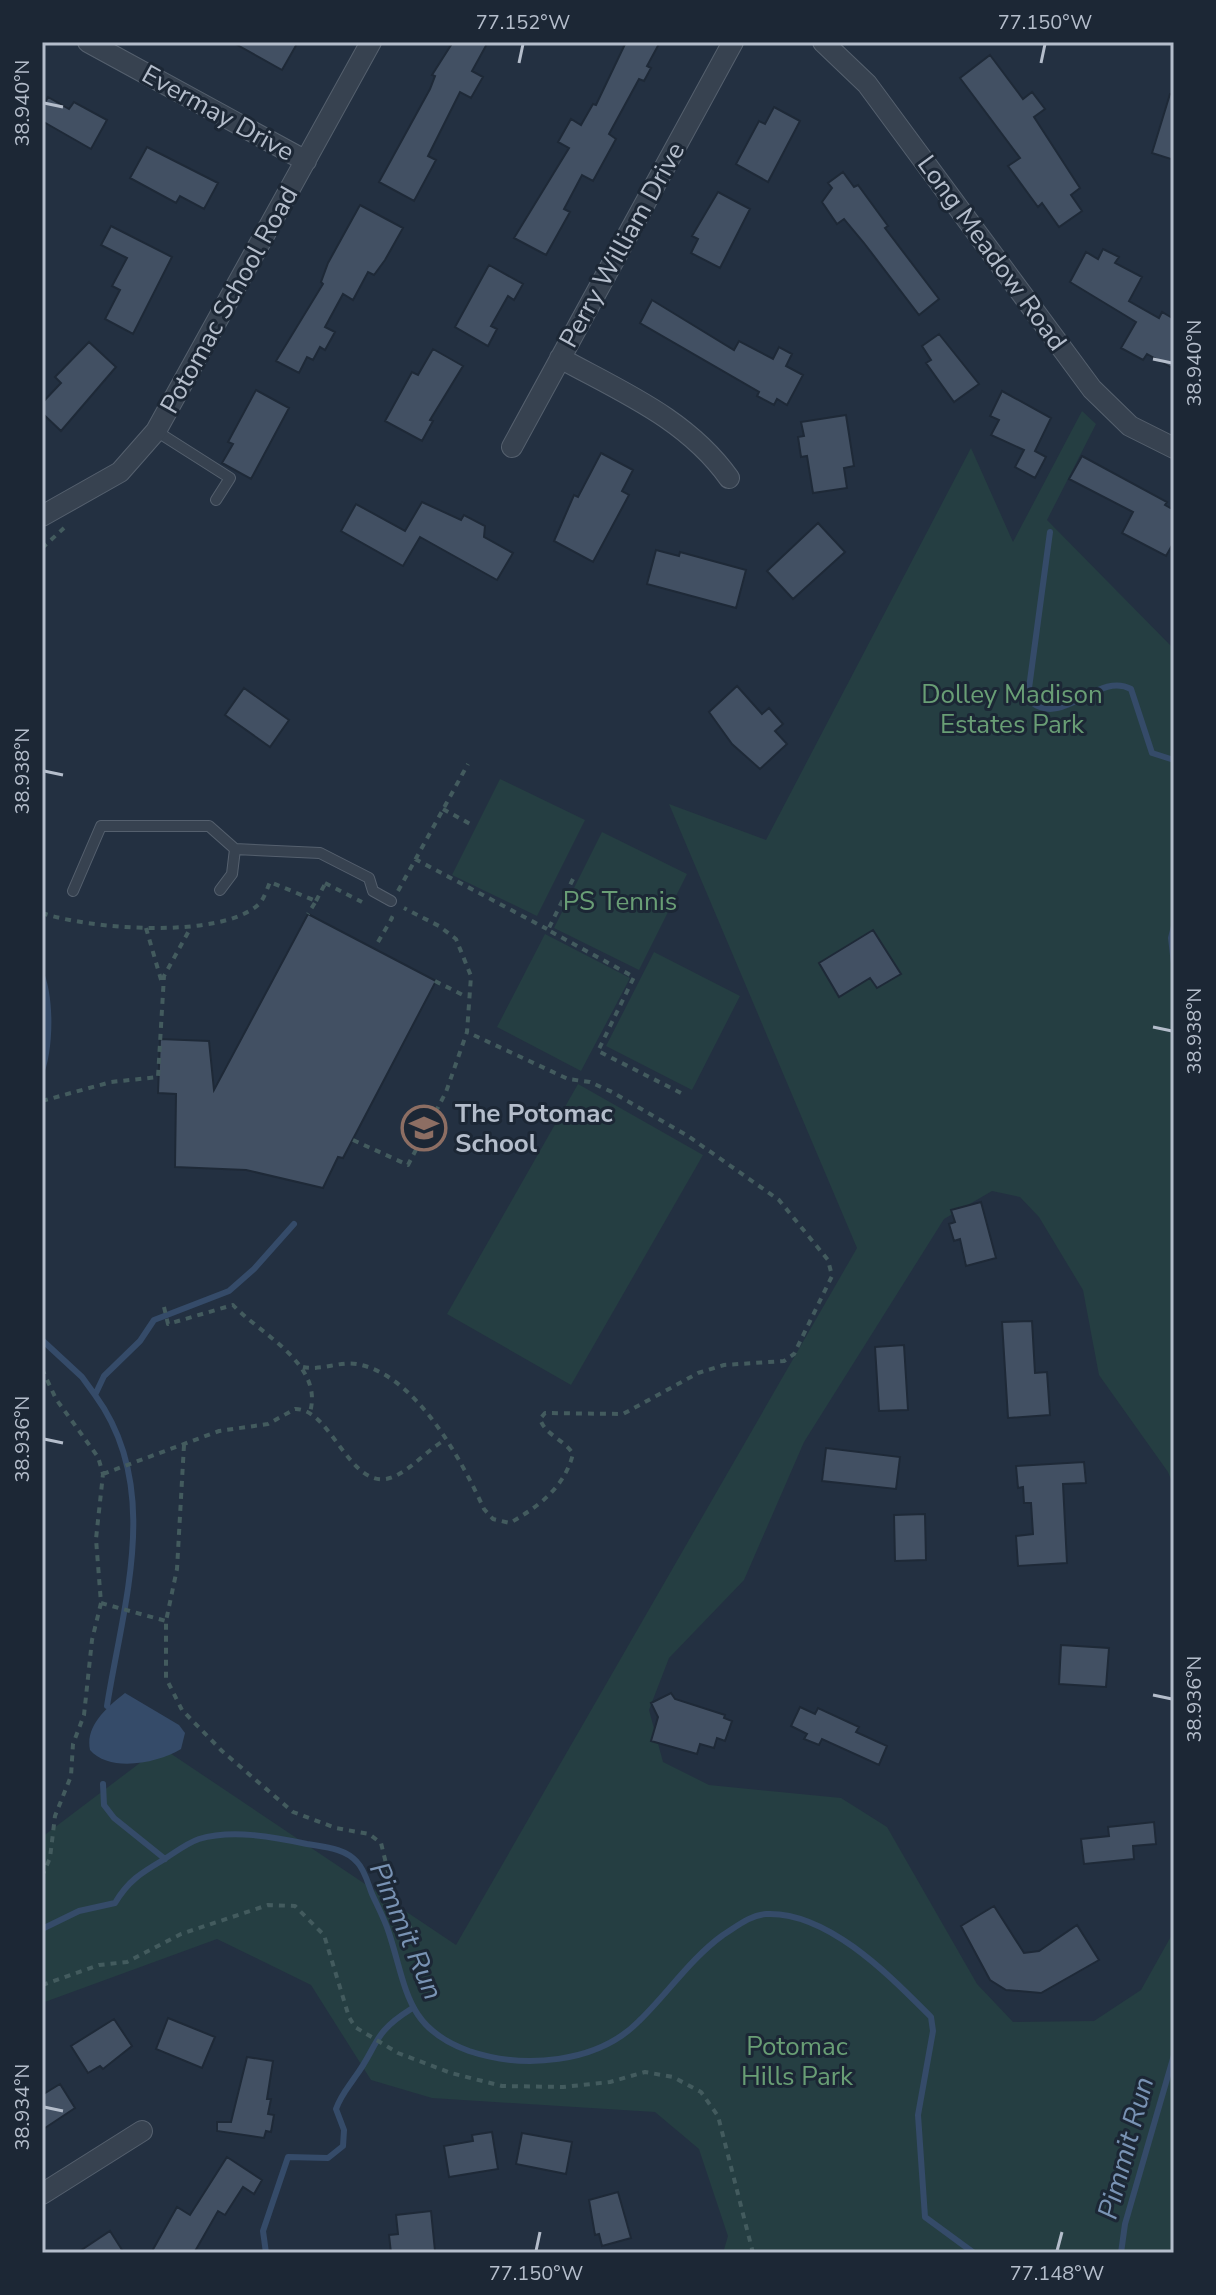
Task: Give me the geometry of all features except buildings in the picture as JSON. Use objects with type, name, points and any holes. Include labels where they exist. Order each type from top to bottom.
[{"type":"street","name":"Evermay Drive","points":[[88,42],[306,161]]},
{"type":"street","name":"Potomac School Road","points":[[42,516],[120,472],[156,431],[371,42]]},
{"type":"street","name":"Perry William Drive","points":[[512,447],[733,42]]},
{"type":"street","name":"Long Meadow Road","points":[[823,42],[867,84],[1092,389],[1130,426],[1174,448]]},
{"type":"street","points":[[560,358],[672,420],[696,438],[729,478]]},
{"type":"street","points":[[42,2194],[142,2131]]},
{"type":"lane","points":[[156,431],[230,478],[216,500]]},
{"type":"lane","points":[[73,891],[101,826],[209,826],[235,849],[320,853],[369,878],[373,891],[391,901]]},
{"type":"lane","points":[[220,890],[232,874],[235,849]]},
{"type":"path","points":[[42,548],[70,522]]},
{"type":"path","points":[[378,942],[392,918],[384,914],[468,764]]},
{"type":"path","points":[[443,809],[472,825]]},
{"type":"path","points":[[415,859],[634,977],[598,1051],[683,1094]]},
{"type":"path","points":[[548,930],[573,879]]},
{"type":"path","points":[[308,914],[326,881],[372,907]]},
{"type":"path","points":[[42,913],[108,926],[191,927],[246,912],[261,903],[270,882],[316,901]]},
{"type":"path","points":[[353,1140],[408,1165],[446,1092],[467,1032],[467,997],[471,976],[456,939],[439,926],[391,901]]},
{"type":"path","points":[[42,1101],[111,1082],[158,1077],[163,987],[173,954],[191,927]]},
{"type":"path","points":[[146,928],[163,987]]},
{"type":"path","points":[[435,981],[467,997]]},
{"type":"path","points":[[164,1307],[168,1324],[233,1305],[303,1367],[314,1369],[354,1363],[398,1381],[445,1440],[484,1509],[493,1519],[510,1523],[549,1497],[569,1472],[573,1454],[567,1444],[543,1428],[540,1419],[545,1413],[623,1414],[698,1373],[724,1365],[784,1361],[794,1354],[832,1276],[828,1260],[801,1223],[779,1200],[743,1172],[612,1092],[590,1082],[568,1079],[467,1032]]},
{"type":"path","points":[[303,1367],[311,1397],[310,1412]]},
{"type":"path","points":[[42,1369],[56,1399],[98,1457],[103,1474],[96,1539],[101,1603],[92,1640],[84,1715],[73,1744],[71,1776],[55,1816],[50,1858],[42,1876]]},
{"type":"path","points":[[103,1474],[234,1427],[268,1424],[295,1409],[310,1412],[358,1468],[371,1477],[396,1476],[445,1440]]},
{"type":"path","points":[[184,1445],[177,1569],[166,1621],[166,1678],[182,1710],[222,1751],[293,1812],[336,1828],[369,1834],[381,1843],[394,1896],[417,1941]]},
{"type":"path","points":[[101,1603],[166,1621]]},
{"type":"path","points":[[42,1985],[99,1965],[127,1962],[181,1934],[268,1905],[295,1906],[324,1935],[349,2017],[366,2033],[390,2048],[451,2073],[502,2086],[563,2087],[610,2082],[645,2072],[673,2077],[701,2092],[718,2116],[753,2253]]},
{"type":"green space","points":[[1082,411],[1096,424],[1047,520],[1174,649],[1174,1487],[1168,1472],[1099,1375],[1083,1290],[1039,1217],[1020,1197],[992,1191],[944,1219],[804,1442],[744,1580],[669,1658],[649,1710],[663,1762],[709,1785],[841,1798],[887,1827],[977,1984],[1013,2022],[1094,2021],[1141,1990],[1174,1931],[1174,2253],[723,2253],[728,2236],[699,2149],[655,2112],[432,2098],[371,2080],[311,1985],[217,1939],[42,2003],[42,1837],[161,1747],[456,1945],[857,1248],[669,804],[766,840],[971,448],[1013,542]]},
{"type":"green space","points":[[500,779],[585,820],[537,916],[452,875]]},
{"type":"green space","name":"PS Tennis","points":[[602,832],[687,874],[639,970],[554,928]]},
{"type":"green space","points":[[545,934],[630,978],[581,1071],[497,1027]]},
{"type":"green space","points":[[654,952],[740,996],[692,1090],[606,1046]]},
{"type":"green space","points":[[578,1084],[703,1155],[571,1385],[447,1314]]},
{"type":"water","points":[[42,968],[49,993],[51,1024],[49,1054],[42,1079]]},
{"type":"water","points":[[125,1693],[179,1725],[185,1733],[181,1749],[147,1762],[134,1763],[109,1762],[90,1750],[89,1741],[94,1725]]},
{"type":"waterway","points":[[1050,532],[1029,688],[1031,702],[1043,708],[1056,708],[1106,687],[1119,685],[1131,689],[1152,753],[1174,760]]},
{"type":"waterway","points":[[1174,926],[1171,938],[1174,964]]},
{"type":"waterway","points":[[107,1706],[128,1587],[133,1507],[128,1468],[116,1431],[95,1395],[104,1376],[140,1341],[154,1320],[229,1291],[254,1269],[294,1224]]},
{"type":"waterway","points":[[42,1340],[82,1377],[95,1395]]},
{"type":"waterway","points":[[103,1784],[104,1805],[114,1818],[165,1859]]},
{"type":"waterway","name":"Pimmit Run","points":[[42,1929],[79,1911],[115,1903],[130,1883],[199,1839],[253,1835],[334,1849],[352,1857],[362,1869],[387,1928],[405,1988],[420,2018],[432,2031],[469,2051],[490,2057],[535,2061],[581,2054],[622,2035],[650,2010],[711,1944],[749,1919],[766,1914],[789,1916],[812,1923],[857,1949],[931,2017],[933,2031],[918,2115],[925,2217],[974,2253]]},
{"type":"waterway","points":[[266,2253],[263,2231],[288,2157],[328,2158],[343,2146],[344,2130],[336,2109],[340,2100],[382,2033],[411,2009]]},
{"type":"waterway","name":"Pimmit Run","points":[[1121,2253],[1125,2224],[1174,2055]]},
{"type":"place","name":"The Potomac School","points":[[424,1128]]},
{"type":"park label","name":"Dolley Madison Estates Park","points":[[1012,709]]},
{"type":"park label","name":"Potomac Hills Park","points":[[797,2061]]}]
